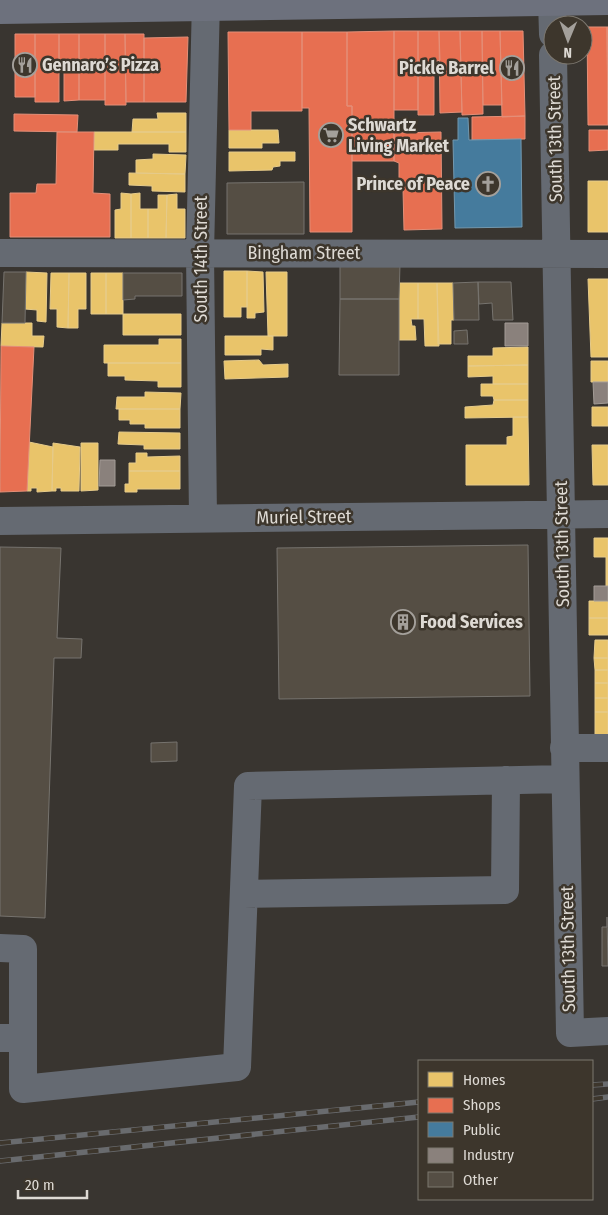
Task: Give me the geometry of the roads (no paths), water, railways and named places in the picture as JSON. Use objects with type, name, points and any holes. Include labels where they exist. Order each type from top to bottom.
[{"type":"main road","points":[[0,10],[206,4],[608,1]]},
{"type":"street","points":[[552,1],[552,15]]},
{"type":"street","name":"South 14th Street","points":[[203,518],[200,253],[206,4]]},
{"type":"street","name":"South 13th Street","points":[[553,65],[562,514],[564,780],[570,1033],[608,1030]]},
{"type":"street","name":"Bingham Street","points":[[0,253],[608,254]]},
{"type":"street","name":"Muriel Street","points":[[0,521],[608,514]]},
{"type":"street","points":[[564,748],[608,748]]},
{"type":"street","points":[[244,894],[505,890],[506,780]]},
{"type":"street","points":[[0,948],[23,949],[12,1038],[12,1090],[237,1067],[248,786],[564,780]]},
{"type":"railway","points":[[593,1085],[608,1084]]},
{"type":"railway","points":[[593,1099],[608,1097]]},
{"type":"railway","points":[[0,1143],[418,1102]]},
{"type":"railway","points":[[0,1161],[418,1117]]},
{"type":"place","name":"Gennaro’s Pizza","points":[[25,65]]},
{"type":"place","name":"Pickle Barrel","points":[[512,68]]},
{"type":"place","name":"Schwartz Living Market","points":[[331,135]]},
{"type":"place","name":"Prince of Peace","points":[[488,184]]},
{"type":"place","name":"Food Services","points":[[403,622]]}]
